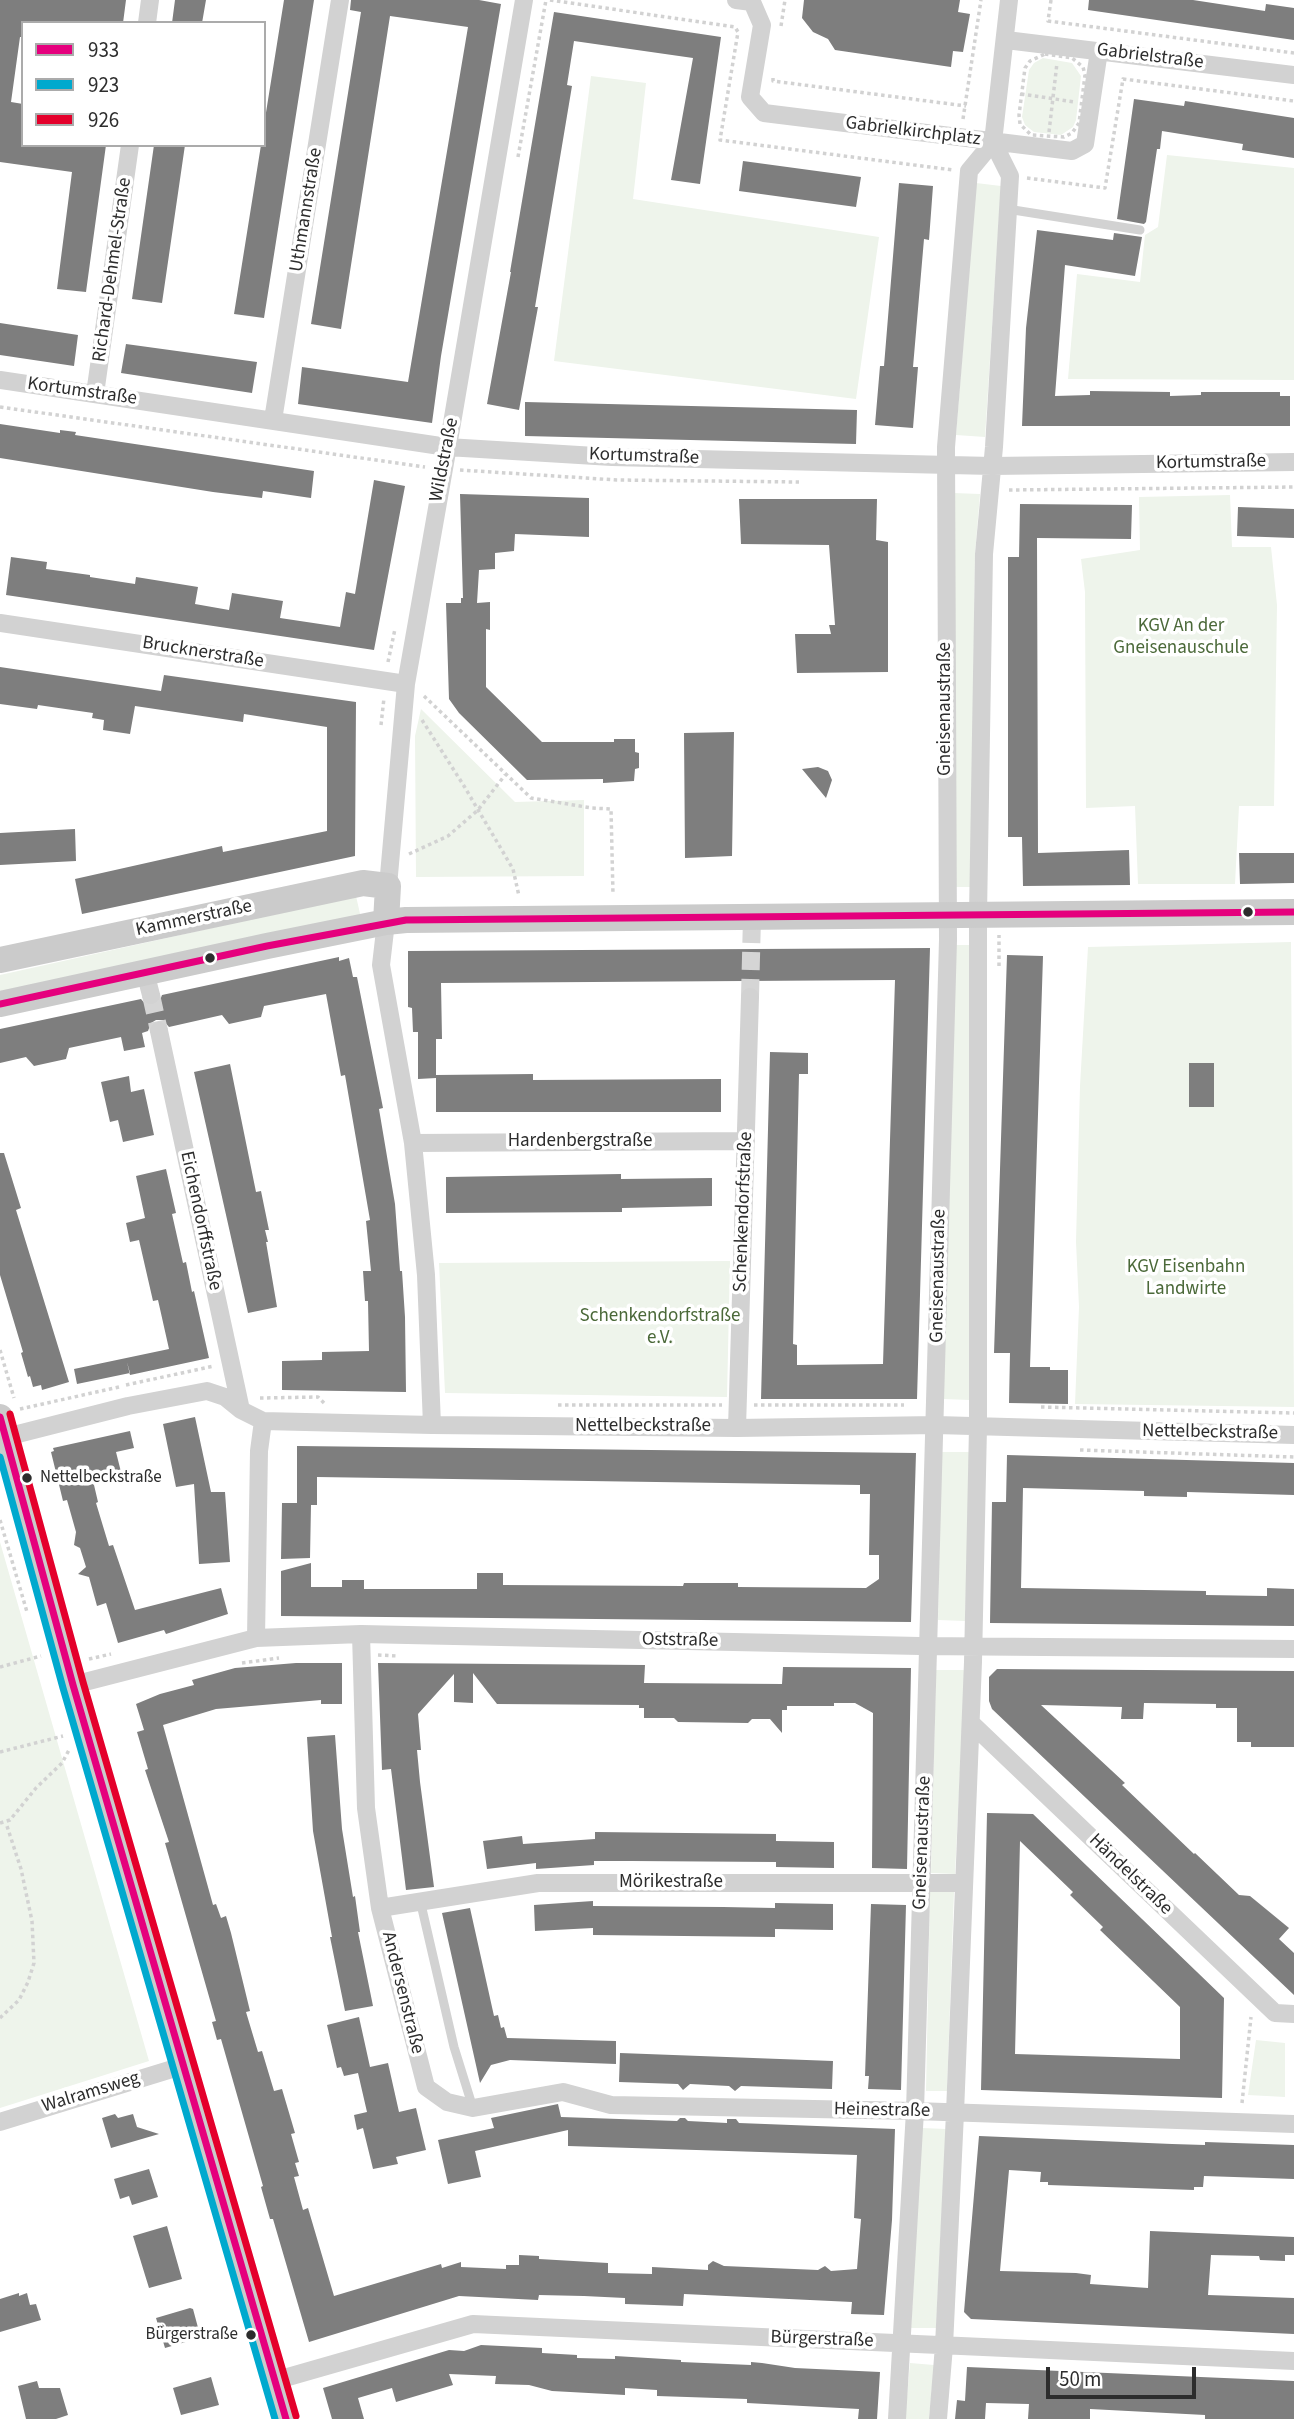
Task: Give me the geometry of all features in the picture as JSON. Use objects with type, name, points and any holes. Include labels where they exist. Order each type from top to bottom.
[{"type":"street","points":[[147,21],[150,0]]},
{"type":"street","name":"Uthmannstraße","points":[[273,420],[340,0]]},
{"type":"street","name":"Wildstraße","points":[[386,922],[405,684],[524,0]]},
{"type":"street","points":[[969,171],[993,142],[1009,0]]},
{"type":"street","name":"Gabrielkirchplatz","points":[[744,1],[762,25],[750,97],[764,113],[993,142],[1047,143],[1072,151],[1085,144],[1086,103],[1099,51]]},
{"type":"street","name":"Gabrielstraße","points":[[1006,40],[1058,51],[1099,51],[1294,75]]},
{"type":"street","points":[[993,142],[1010,176]]},
{"type":"street","name":"Richard-Dehmel-Straße","points":[[96,394],[130,147]]},
{"type":"street","name":"Gneisenaustraße","points":[[897,2419],[915,2111],[936,1425],[948,916],[945,464],[969,171]]},
{"type":"street","name":"Gneisenaustraße","points":[[938,2419],[955,2113],[974,1647],[978,1427],[978,915],[984,554],[1010,176]]},
{"type":"street","name":"Kortumstraße","points":[[0,380],[447,447],[612,457],[992,466],[1294,462]]},
{"type":"street","name":"Brucknerstraße","points":[[0,623],[405,684]]},
{"type":"street","name":"Kammerstraße","points":[[0,960],[363,883],[388,886]]},
{"type":"street","points":[[0,1004],[148,984],[386,922],[1294,912]]},
{"type":"street","points":[[386,922],[381,965],[413,1143],[426,1275],[432,1425]]},
{"type":"street","name":"Schenkendorfstraße","points":[[737,1428],[750,997]]},
{"type":"street","name":"Eichendorffstraße","points":[[159,1031],[241,1410]]},
{"type":"street","name":"Hardenbergstraße","points":[[413,1143],[746,1141]]},
{"type":"street","name":"Nettelbeckstraße","points":[[8,1421],[128,1406],[207,1391],[225,1397],[241,1410],[263,1421],[737,1428],[936,1425],[1294,1435]]},
{"type":"street","points":[[8,1421],[85,1730],[286,2419]]},
{"type":"street","points":[[256,1638],[259,1451],[263,1421]]},
{"type":"street","name":"Oststraße","points":[[73,1685],[256,1638],[361,1634],[974,1647],[1294,1649]]},
{"type":"street","name":"Andersenstraße","points":[[361,1634],[366,1808],[380,1908],[426,2087],[447,2102],[473,2108]]},
{"type":"street","name":"Händelstraße","points":[[971,1723],[1275,2013],[1294,2014]]},
{"type":"street","name":"Mörikestraße","points":[[380,1908],[538,1883],[963,1883]]},
{"type":"street","name":"Walramsweg","points":[[0,2122],[182,2066]]},
{"type":"street","name":"Heinestraße","points":[[473,2108],[563,2092],[611,2105],[915,2111],[1294,2124]]},
{"type":"street","name":"Bürgerstraße","points":[[274,2381],[473,2324],[1294,2361]]},
{"type":"lane","points":[[1007,209],[1140,230]]},
{"type":"lane","name":"Andersenstraße","points":[[419,1900],[454,2047],[473,2108]]},
{"type":"path","points":[[518,162],[548,0],[735,27],[738,32],[720,140],[969,171]]},
{"type":"path","points":[[781,27],[785,0]]},
{"type":"path","points":[[1051,0],[1048,20],[1294,53]]},
{"type":"path","points":[[1043,180],[1062,23]]},
{"type":"path","points":[[1058,51],[1083,67],[1086,103],[1079,123],[1072,133],[1064,137],[1047,143],[1024,130],[1019,115],[1021,94],[1025,68],[1030,61],[1045,54],[1058,51]]},
{"type":"path","points":[[775,67],[773,81],[966,106]]},
{"type":"path","points":[[1010,176],[1105,188],[1124,79],[1294,101]]},
{"type":"path","points":[[1021,94],[1086,103]]},
{"type":"path","points":[[464,471],[467,448]]},
{"type":"path","points":[[420,704],[423,695],[531,798],[611,809],[613,895]]},
{"type":"path","points":[[417,725],[417,713],[513,869],[519,896]]},
{"type":"path","points":[[408,864],[410,841]]},
{"type":"path","points":[[8,1421],[231,1362]]},
{"type":"path","points":[[256,1398],[318,1397],[334,1412]]},
{"type":"path","points":[[547,1405],[936,1404]]},
{"type":"path","points":[[1029,1407],[1294,1413]]},
{"type":"path","points":[[0,1667],[64,1652]]},
{"type":"path","points":[[360,1655],[402,1656]]},
{"type":"path","points":[[237,1663],[285,1657]]},
{"type":"path","points":[[0,1752],[85,1730]]},
{"type":"path","points":[[0,2018],[19,2000],[34,1963],[32,1921],[21,1869],[3,1823],[62,1763],[74,1740],[85,1730]]},
{"type":"path","points":[[1240,2123],[1254,1993]]},
{"type":"green space","points":[[1043,58],[1072,63],[1081,76],[1076,120],[1073,127],[1061,135],[1034,132],[1025,125],[1022,117],[1029,70]]},
{"type":"green space","points":[[591,76],[646,83],[633,199],[879,237],[856,399],[554,361]]},
{"type":"green space","points":[[1167,155],[1294,168],[1294,380],[1068,379],[1077,274],[1140,282],[1145,235],[1158,227]]},
{"type":"green space","points":[[976,183],[1001,186],[985,437],[956,435]]},
{"type":"green space","points":[[953,493],[980,494],[975,554],[971,887],[956,887]]},
{"type":"green space","name":"KGV An der Gneisenauschule","points":[[1230,495],[1232,547],[1271,547],[1277,605],[1274,806],[1239,806],[1235,884],[1138,884],[1135,806],[1086,808],[1085,592],[1081,559],[1140,550],[1139,497]]},
{"type":"green space","points":[[421,709],[515,802],[584,800],[584,876],[416,877],[415,736]]},
{"type":"green space","points":[[356,896],[361,918],[0,997],[0,975]]},
{"type":"green space","name":"KGV Eisenbahn Landwirte","points":[[1291,942],[1294,1407],[1075,1404],[1079,1307],[1076,1242],[1080,1086],[1088,947]]},
{"type":"green space","points":[[955,945],[972,945],[970,1400],[943,1399]]},
{"type":"green space","name":"Schenkendorfstraße e.V.","points":[[730,1261],[727,1397],[445,1393],[439,1263]]},
{"type":"green space","points":[[941,1452],[970,1452],[965,1621],[938,1620]]},
{"type":"green space","points":[[0,1542],[149,2061],[0,2108]]},
{"type":"green space","points":[[936,1670],[965,1670],[955,1874],[931,1873]]},
{"type":"green space","points":[[930,1891],[954,1892],[947,2091],[926,2091]]},
{"type":"green space","points":[[1256,2040],[1285,2043],[1285,2097],[1248,2095]]},
{"type":"green space","points":[[922,2128],[946,2129],[936,2328],[911,2328]]},
{"type":"green space","points":[[910,2363],[934,2365],[929,2419],[905,2419]]},
{"type":"building","points":[[0,0],[126,0],[123,21],[21,21],[11,102],[21,104],[21,147],[106,147],[86,292],[57,289],[72,172],[0,162]]},
{"type":"building","points":[[175,0],[206,0],[202,21],[172,21]]},
{"type":"building","points":[[284,0],[314,0],[264,318],[234,314],[261,147],[266,147],[266,112]]},
{"type":"building","points":[[351,0],[479,0],[501,4],[432,423],[298,404],[302,367],[408,382],[468,27],[390,16],[341,329],[311,324],[361,12],[350,10]]},
{"type":"building","points":[[804,0],[960,0],[958,12],[970,14],[963,52],[953,51],[951,67],[835,50],[828,39],[813,32],[802,18]]},
{"type":"building","points":[[1089,0],[1193,0],[1265,11],[1266,4],[1294,8],[1294,40],[1088,10]]},
{"type":"building","points":[[554,12],[721,37],[700,184],[671,180],[693,58],[574,41],[567,85],[572,86],[535,307],[538,307],[519,410],[487,404]]},
{"type":"building","points":[[1134,99],[1184,106],[1185,101],[1294,118],[1294,158],[1242,150],[1243,144],[1162,131],[1146,222],[1144,224],[1117,219]]},
{"type":"building","points":[[154,147],[185,147],[162,303],[132,299]]},
{"type":"building","points":[[743,161],[861,177],[856,207],[739,191]]},
{"type":"building","points":[[899,183],[933,186],[929,240],[924,239],[913,367],[918,367],[913,428],[875,425],[880,366],[884,366]]},
{"type":"building","points":[[1037,230],[1113,240],[1114,233],[1142,237],[1135,276],[1065,265],[1055,396],[1090,395],[1090,391],[1170,392],[1170,396],[1201,395],[1201,392],[1280,392],[1280,396],[1290,396],[1290,426],[1022,426],[1026,328]]},
{"type":"building","points":[[0,323],[78,335],[74,366],[0,355]]},
{"type":"building","points":[[126,344],[257,362],[252,393],[121,373]]},
{"type":"building","points":[[525,402],[857,410],[856,444],[525,436]]},
{"type":"building","points":[[0,424],[60,433],[60,430],[76,432],[75,435],[314,471],[311,498],[263,491],[262,498],[213,492],[0,458]]},
{"type":"building","points":[[374,480],[405,486],[374,650],[6,595],[11,557],[47,562],[46,569],[90,577],[135,584],[136,577],[198,587],[195,604],[229,610],[232,593],[283,601],[280,618],[340,627],[346,592],[355,594]]},
{"type":"building","points":[[460,494],[589,498],[589,537],[515,534],[514,551],[495,553],[495,569],[479,570],[477,603],[490,602],[490,630],[486,629],[486,687],[542,742],[614,742],[614,739],[635,739],[639,768],[635,769],[634,781],[603,783],[603,779],[527,780],[459,713],[449,699],[446,603],[461,603],[463,598]]},
{"type":"building","points":[[739,499],[877,499],[876,540],[888,542],[888,672],[797,673],[795,634],[831,634],[829,625],[835,625],[829,545],[741,544]]},
{"type":"building","points":[[1020,504],[1132,505],[1131,539],[1037,538],[1038,853],[1129,850],[1130,885],[1023,886],[1022,837],[1008,837],[1008,557],[1019,557]]},
{"type":"building","points":[[1238,507],[1294,509],[1294,538],[1237,536]]},
{"type":"building","points":[[0,667],[161,691],[164,675],[356,702],[355,856],[82,914],[75,879],[222,846],[223,852],[327,831],[327,727],[244,714],[243,722],[135,706],[130,734],[103,730],[104,720],[92,718],[93,713],[38,705],[37,709],[0,704]]},
{"type":"building","points":[[734,732],[732,856],[685,858],[684,733]]},
{"type":"building","points":[[818,767],[828,771],[832,780],[826,798],[802,769]]},
{"type":"building","points":[[75,829],[76,861],[0,865],[0,833]]},
{"type":"building","points":[[1239,853],[1294,853],[1294,883],[1240,884]]},
{"type":"building","points":[[930,948],[917,1399],[761,1399],[770,1052],[808,1053],[808,1074],[799,1074],[793,1344],[797,1345],[797,1365],[883,1364],[895,980],[441,983],[442,1039],[436,1039],[436,1075],[533,1074],[533,1080],[721,1079],[721,1112],[436,1112],[436,1078],[418,1079],[418,1032],[413,1032],[412,1008],[408,1007],[408,951]]},
{"type":"building","points":[[1007,955],[1043,956],[1030,1367],[1068,1370],[1068,1404],[1009,1403],[1010,1353],[994,1353]]},
{"type":"building","points":[[339,957],[339,961],[349,958],[353,977],[357,977],[383,1108],[379,1109],[395,1204],[402,1271],[406,1392],[282,1390],[282,1361],[322,1360],[322,1352],[369,1351],[368,1301],[365,1301],[363,1271],[371,1271],[366,1221],[370,1220],[345,1075],[341,1076],[326,994],[264,1006],[261,1017],[229,1024],[222,1015],[169,1027],[163,1020],[156,1020],[151,1023],[148,1031],[142,1033],[145,1047],[124,1051],[121,1037],[69,1048],[66,1059],[34,1066],[26,1057],[0,1063],[0,1029],[141,999],[147,1006],[153,1006],[159,1003],[162,995]]},
{"type":"building","points":[[1189,1063],[1214,1063],[1214,1107],[1189,1107]]},
{"type":"building","points":[[230,1064],[256,1192],[261,1191],[269,1230],[265,1230],[266,1242],[277,1307],[248,1313],[194,1072]]},
{"type":"building","points":[[129,1076],[131,1092],[144,1089],[154,1135],[123,1142],[118,1120],[110,1122],[101,1082]]},
{"type":"building","points":[[0,1153],[4,1153],[21,1208],[16,1210],[69,1382],[42,1390],[41,1385],[33,1387],[30,1376],[28,1377],[0,1275]]},
{"type":"building","points":[[166,1169],[176,1213],[172,1214],[183,1263],[186,1262],[192,1292],[194,1291],[209,1358],[77,1384],[74,1369],[169,1349],[158,1300],[153,1301],[139,1240],[130,1242],[126,1223],[145,1218],[136,1176]]},
{"type":"building","points":[[621,1174],[621,1179],[712,1178],[712,1206],[622,1208],[622,1212],[446,1213],[446,1177]]},
{"type":"building","points":[[195,1417],[211,1492],[225,1492],[230,1562],[199,1564],[194,1484],[176,1487],[163,1424]]},
{"type":"building","points":[[130,1431],[134,1448],[116,1452],[122,1476],[94,1485],[96,1503],[109,1546],[113,1545],[135,1610],[221,1588],[228,1614],[166,1634],[164,1630],[118,1643],[106,1603],[97,1606],[89,1577],[78,1574],[86,1567],[80,1548],[74,1545],[76,1532],[67,1500],[63,1501],[51,1452],[54,1451],[53,1448]]},
{"type":"building","points":[[297,1446],[916,1453],[911,1622],[281,1616],[281,1571],[311,1563],[311,1587],[342,1587],[342,1580],[364,1580],[364,1589],[477,1589],[477,1573],[503,1573],[503,1585],[683,1586],[684,1583],[738,1583],[738,1587],[866,1588],[879,1579],[879,1555],[869,1555],[870,1494],[860,1494],[860,1485],[317,1477],[317,1505],[311,1505],[310,1558],[281,1559],[282,1503],[297,1503]]},
{"type":"building","points":[[1007,1455],[1294,1463],[1294,1495],[1187,1492],[1187,1497],[1144,1496],[1144,1491],[1023,1488],[1021,1588],[1206,1591],[1206,1595],[1267,1596],[1267,1588],[1294,1589],[1294,1626],[990,1623],[992,1502],[1006,1502]]},
{"type":"building","points":[[296,1663],[342,1663],[342,1704],[321,1704],[321,1700],[216,1709],[163,1725],[213,1905],[216,1904],[221,1918],[226,1916],[231,1933],[250,2011],[246,2012],[258,2052],[262,2051],[274,2091],[282,2089],[295,2133],[291,2134],[299,2162],[295,2163],[299,2176],[294,2177],[303,2210],[308,2208],[334,2296],[441,2264],[442,2268],[461,2262],[461,2267],[506,2269],[506,2265],[519,2265],[519,2255],[539,2256],[539,2259],[608,2263],[608,2273],[652,2274],[652,2267],[708,2270],[708,2265],[713,2261],[724,2266],[818,2270],[825,2266],[831,2271],[857,2269],[861,2219],[854,2218],[857,2155],[568,2146],[568,2130],[475,2151],[481,2177],[448,2184],[438,2140],[494,2128],[491,2118],[558,2104],[561,2117],[677,2121],[685,2118],[688,2121],[727,2123],[727,2119],[736,2119],[739,2123],[895,2129],[892,2220],[884,2315],[851,2314],[852,2302],[684,2294],[683,2306],[625,2304],[625,2298],[584,2296],[539,2295],[538,2300],[459,2296],[309,2342],[273,2219],[270,2219],[221,2039],[217,2040],[212,2022],[216,2021],[165,1843],[169,1842],[145,1770],[148,1769],[137,1732],[144,1730],[136,1704],[194,1685],[192,1680],[235,1668]]},
{"type":"building","points":[[378,1663],[645,1665],[644,1683],[782,1684],[783,1667],[911,1668],[907,1869],[872,1868],[873,1713],[855,1703],[787,1706],[787,1710],[782,1710],[782,1733],[770,1719],[752,1719],[748,1723],[678,1722],[674,1718],[644,1718],[644,1708],[639,1708],[639,1705],[497,1704],[473,1673],[473,1703],[454,1702],[454,1674],[418,1714],[421,1750],[417,1750],[434,1887],[406,1890],[391,1769],[382,1770]]},
{"type":"building","points":[[997,1669],[1294,1671],[1294,1747],[1251,1747],[1251,1742],[1237,1742],[1237,1708],[1216,1708],[1216,1704],[1144,1703],[1143,1719],[1121,1719],[1122,1707],[1041,1705],[1239,1895],[1250,1896],[1289,1928],[1279,1939],[1294,1953],[1294,1995],[992,1709],[989,1701],[989,1677]]},
{"type":"building","points":[[335,1735],[342,1829],[373,2006],[345,2011],[313,1831],[307,1737]]},
{"type":"building","points":[[987,1813],[1033,1814],[1224,1998],[1222,2098],[981,2090]],"holes":[[[1020,1841],[1073,1892],[1070,1895],[1103,1927],[1100,1930],[1180,2007],[1180,2059],[1015,2054]]]},
{"type":"building","points":[[595,1832],[776,1834],[776,1841],[834,1842],[834,1868],[776,1867],[776,1862],[594,1861],[594,1865],[536,1869],[536,1863],[487,1869],[483,1841],[522,1836],[523,1844],[595,1839]]},
{"type":"building","points":[[593,1901],[593,1906],[775,1908],[775,1903],[833,1904],[833,1930],[775,1929],[775,1937],[593,1935],[593,1928],[535,1931],[534,1905]]},
{"type":"building","points":[[871,1904],[906,1905],[901,2090],[868,2089],[869,2076],[865,2076]]},
{"type":"building","points":[[470,1908],[494,2016],[498,2015],[507,2038],[616,2041],[616,2064],[510,2060],[491,2065],[480,2083],[442,1913]]},
{"type":"building","points":[[359,2017],[370,2067],[388,2063],[399,2112],[416,2108],[426,2150],[396,2157],[398,2164],[373,2169],[363,2128],[357,2130],[354,2115],[367,2112],[358,2073],[344,2076],[341,2067],[337,2068],[327,2025]]},
{"type":"building","points":[[620,2053],[833,2061],[832,2089],[741,2086],[735,2091],[729,2086],[690,2084],[683,2090],[678,2084],[619,2082]]},
{"type":"building","points":[[115,2114],[118,2118],[133,2114],[137,2127],[159,2134],[111,2148],[102,2118]]},
{"type":"building","points":[[979,2136],[1205,2145],[1205,2142],[1294,2145],[1294,2179],[1204,2176],[1203,2187],[1194,2187],[1194,2190],[1048,2185],[1048,2182],[1040,2182],[1041,2172],[1009,2170],[1000,2271],[1076,2273],[1091,2275],[1090,2284],[1148,2288],[1150,2231],[1294,2237],[1294,2255],[1285,2255],[1285,2261],[1260,2260],[1259,2256],[1211,2255],[1208,2295],[1294,2298],[1294,2334],[971,2319],[964,2312]]},
{"type":"building","points":[[149,2169],[158,2197],[132,2205],[129,2196],[120,2199],[114,2179]]},
{"type":"building","points":[[167,2226],[182,2279],[149,2288],[133,2236]]},
{"type":"building","points":[[19,2293],[19,2296],[27,2293],[30,2305],[36,2304],[41,2320],[0,2332],[0,2299]]},
{"type":"building","points":[[193,2309],[199,2338],[165,2348],[156,2318]]},
{"type":"building","points":[[481,2345],[542,2348],[542,2353],[577,2355],[577,2358],[615,2359],[615,2356],[751,2365],[751,2362],[795,2368],[880,2372],[877,2419],[858,2419],[859,2409],[747,2403],[747,2399],[657,2396],[657,2390],[625,2388],[625,2395],[552,2391],[529,2385],[495,2384],[496,2376],[449,2374],[453,2385],[396,2402],[392,2388],[358,2398],[364,2419],[332,2419],[323,2388],[449,2350],[464,2351]]},
{"type":"building","points":[[967,2367],[1294,2381],[1294,2419],[1205,2419],[1205,2415],[1090,2409],[1090,2419],[1028,2419],[1029,2404],[986,2403],[985,2419],[955,2419],[957,2400],[965,2401]]},
{"type":"building","points":[[211,2377],[219,2405],[181,2415],[173,2388]]},
{"type":"building","points":[[37,2381],[39,2388],[60,2388],[68,2415],[56,2419],[26,2419],[18,2386]]},
{"type":"tunnel","points":[[750,997],[752,917]]},
{"type":"tunnel","points":[[151,995],[159,1031]]},
{"type":"transit line","name":"933","points":[[0,1004],[267,946],[406,920],[1294,912]]},
{"type":"transit line","name":"926","points":[[10,1414],[83,1682],[296,2416]]},
{"type":"transit line","name":"933","points":[[0,1417],[73,1685],[286,2419]]},
{"type":"transit line","name":"923","points":[[0,1457],[63,1688],[275,2419]]},
{"type":"place","name":"Nettelbeckstraße","points":[[27,1478]]},
{"type":"place","name":"Bürgerstraße","points":[[251,2335]]}]
